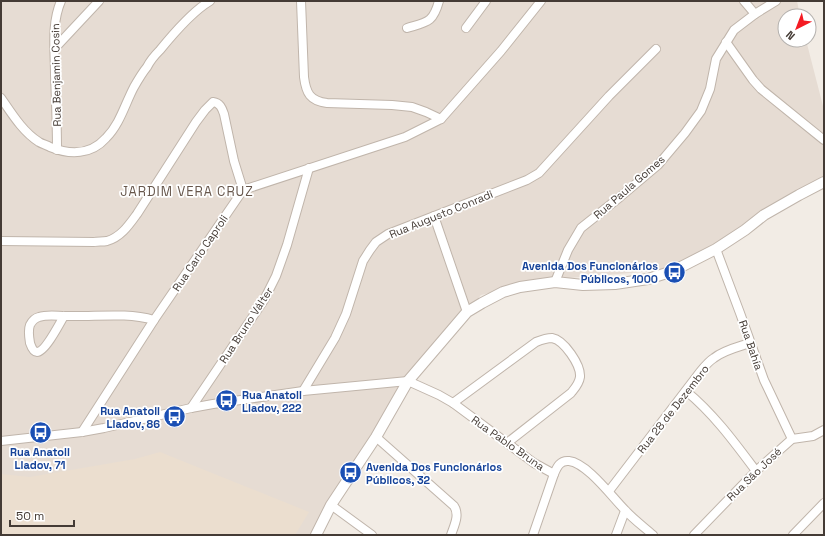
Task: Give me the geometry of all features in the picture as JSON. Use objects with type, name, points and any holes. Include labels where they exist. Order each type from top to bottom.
[{"type":"street","name":"Rua Benjamin Cosin","points":[[57,150],[54,48],[55,22],[57,10],[61,1]]},
{"type":"street","points":[[54,48],[99,1]]},
{"type":"street","points":[[1,98],[26,131],[39,142],[57,150],[74,152],[86,151],[97,147],[107,138],[117,124],[134,87],[148,64],[185,22],[210,1]]},
{"type":"street","points":[[300,1],[304,77],[306,88],[312,97],[319,102],[327,103],[412,107],[441,119]]},
{"type":"street","points":[[407,28],[427,21],[433,16],[440,1]]},
{"type":"street","points":[[466,28],[486,1]]},
{"type":"street","points":[[1,241],[94,242],[107,241],[122,233],[134,218],[196,122],[213,102],[218,103],[224,114],[234,161],[243,190],[405,137],[441,119],[501,51],[542,1]]},
{"type":"street","points":[[744,1],[755,14]]},
{"type":"street","name":"Rua Paula Gomes","points":[[555,282],[568,250],[581,228],[658,165],[701,111],[710,88],[716,60],[734,30],[755,14],[776,1]]},
{"type":"street","points":[[726,42],[753,80],[762,89],[824,140]]},
{"type":"street","name":"Rua Augusto Conradi","points":[[303,391],[335,338],[346,314],[363,261],[376,242],[388,234],[528,180],[538,173],[609,96],[656,50]]},
{"type":"street","name":"Rua Bruno Válter","points":[[191,408],[264,300],[276,276],[287,245],[309,168]]},
{"type":"street","points":[[316,535],[331,505],[376,437],[408,381],[467,312],[503,292],[520,287],[555,282],[583,285],[615,284],[648,279],[673,271],[716,249],[782,204],[823,184]]},
{"type":"street","name":"Rua Carlo Caproli","points":[[82,432],[154,320],[243,190]]},
{"type":"street","points":[[434,216],[467,312]]},
{"type":"street","name":"Rua Bahía","points":[[716,249],[764,380],[792,439]]},
{"type":"street","points":[[64,316],[54,334],[41,350],[36,352],[30,344],[30,327],[33,321],[40,316],[104,315],[136,316],[154,320]]},
{"type":"street","points":[[453,403],[536,342],[552,338],[561,343],[572,355],[578,366],[580,376],[578,385],[571,393],[507,443]]},
{"type":"street","name":"Rua 28 de Dezembro","points":[[609,492],[700,372],[714,357],[750,343]]},
{"type":"street","points":[[1,441],[82,432],[191,408],[303,391],[408,381]]},
{"type":"street","name":"Rua Pablo Bruna","points":[[408,381],[453,403],[534,463],[554,474],[557,466],[562,462],[568,461],[576,463],[588,472],[609,492],[625,511],[653,535]]},
{"type":"street","points":[[686,391],[695,398],[715,419],[756,471]]},
{"type":"street","points":[[792,439],[813,436],[824,430]]},
{"type":"street","points":[[376,437],[454,506],[457,510],[457,517],[451,535]]},
{"type":"street","name":"Rua São José","points":[[694,535],[756,471],[792,439]]},
{"type":"street","points":[[533,535],[554,474]]},
{"type":"street","points":[[793,535],[824,503]]},
{"type":"street","points":[[331,505],[372,535]]},
{"type":"street","points":[[616,535],[625,511]]},
{"type":"shaded area","name":"JARDIM VERA CRUZ","points":[[1,1],[797,1],[798,8],[777,8],[777,48],[808,48],[824,110],[824,182],[678,269],[545,280],[481,295],[408,381],[313,535],[1,535]]},
{"type":"shaded area","points":[[160,452],[309,512],[295,535],[1,535],[1,474],[30,477],[135,459]]},
{"type":"place","name":"Avenida Dos Funcionários Públicos, 1000","points":[[674,272]]},
{"type":"place","name":"Rua Anatoli Liadov, 222","points":[[226,401]]},
{"type":"place","name":"Rua Anatoli Liadov, 86","points":[[175,417]]},
{"type":"place","name":"Rua Anatoli Liadov, 71","points":[[40,432]]},
{"type":"place","name":"Avenida Dos Funcionários Públicos, 32","points":[[350,473]]},
{"type":"district","name":"JARDIM VERA CRUZ","points":[[187,191]]}]
